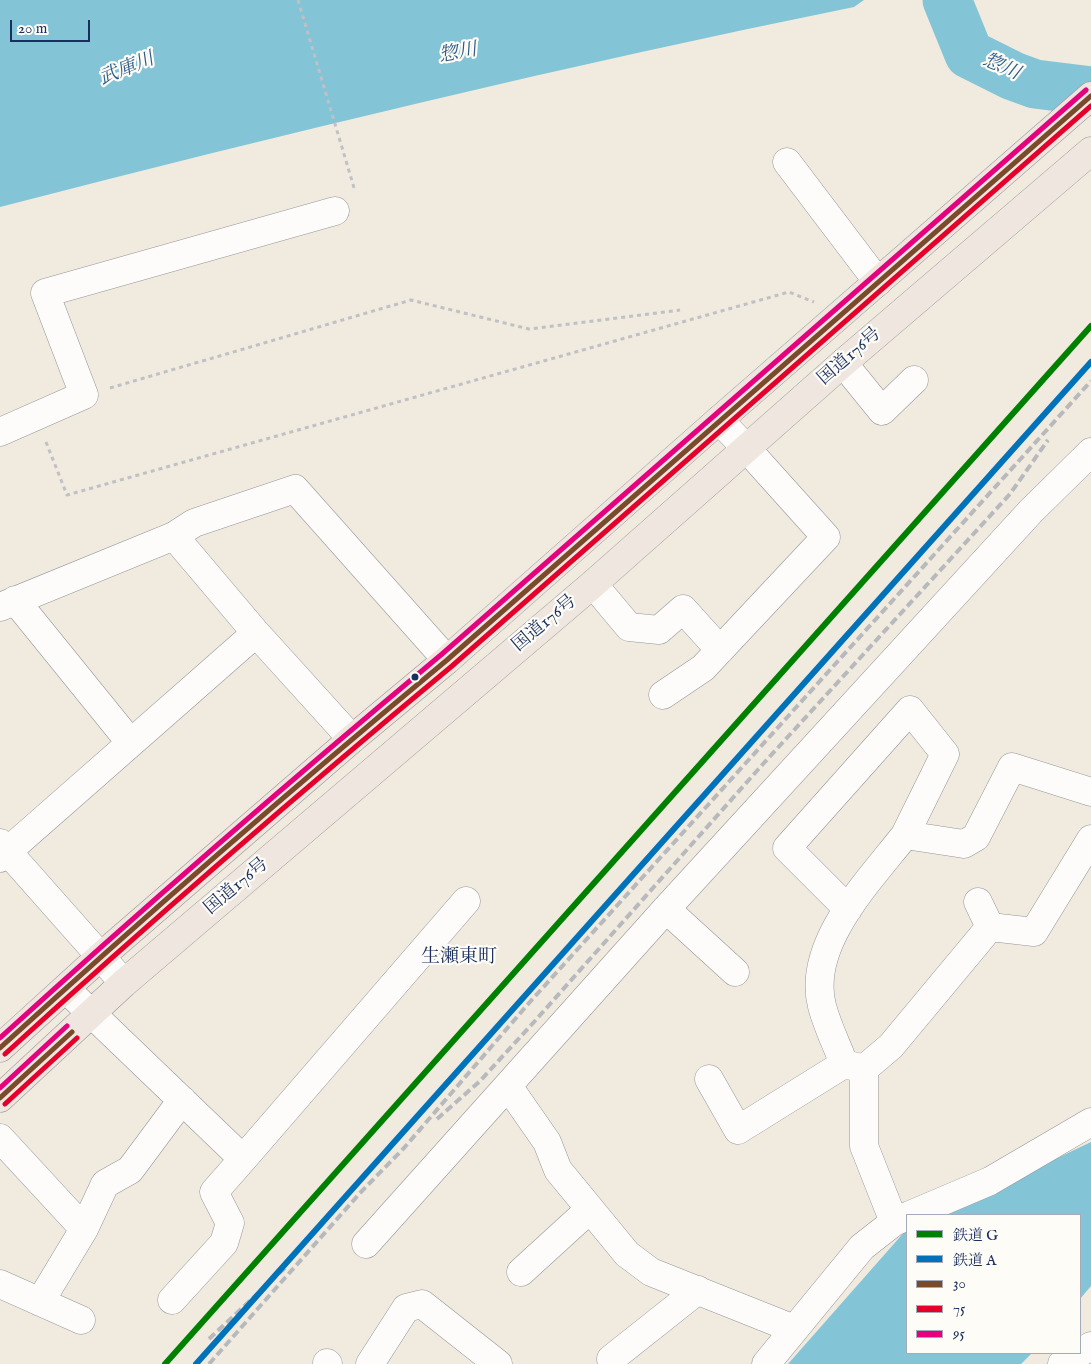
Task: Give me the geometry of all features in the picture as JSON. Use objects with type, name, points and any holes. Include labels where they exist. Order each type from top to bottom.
[{"type":"highway","name":"国道176号","points":[[0,1048],[67,990],[100,957],[352,739],[447,660],[1091,96]]},
{"type":"highway","name":"国道176号","points":[[0,1098],[124,983],[592,584],[843,363],[1091,151]]},
{"type":"street","points":[[787,162],[878,282]]},
{"type":"street","points":[[0,432],[84,395],[45,292],[346,203]]},
{"type":"street","points":[[843,363],[882,411],[914,380]]},
{"type":"street","points":[[663,695],[703,668],[826,537],[719,420]]},
{"type":"street","points":[[366,1244],[666,909],[1031,512],[1091,452]]},
{"type":"street","points":[[130,742],[7,604],[174,536],[194,523],[295,489],[447,660]]},
{"type":"street","points":[[174,536],[256,633],[352,739]]},
{"type":"street","points":[[592,584],[629,627],[659,630],[683,609],[720,650]]},
{"type":"street","points":[[124,983],[3,851],[256,633]]},
{"type":"street","points":[[766,1364],[862,1247],[904,1218],[864,1146],[854,1066],[822,1005],[820,982],[826,947],[848,910],[905,835],[946,754],[910,710],[787,848],[848,910]]},
{"type":"street","points":[[905,835],[958,844],[964,844],[976,837],[1012,767],[1091,792]]},
{"type":"street","points":[[990,926],[1034,932],[1091,839]]},
{"type":"street","points":[[172,1300],[224,1243],[230,1223],[214,1192],[466,901]]},
{"type":"street","points":[[978,902],[990,926]]},
{"type":"street","points":[[666,909],[735,972]]},
{"type":"street","points":[[709,1079],[738,1130],[891,1046],[990,926]]},
{"type":"street","points":[[67,990],[243,1159]]},
{"type":"street","points":[[508,1086],[547,1142],[558,1170],[626,1254],[651,1272],[794,1329]]},
{"type":"street","points":[[40,1302],[84,1229],[105,1184],[130,1170],[182,1100]]},
{"type":"street","points":[[913,1214],[990,1181],[1091,1122]]},
{"type":"street","points":[[0,1138],[84,1229]]},
{"type":"street","points":[[522,1272],[590,1209]]},
{"type":"street","points":[[0,1284],[81,1320]]},
{"type":"street","points":[[611,1359],[698,1290]]},
{"type":"street","points":[[370,1364],[406,1308],[422,1304],[498,1364]]},
{"type":"street","points":[[1062,1364],[1078,1354]]},
{"type":"path","points":[[298,0],[346,203]]},
{"type":"path","points":[[36,415],[67,495],[789,292],[821,304]]},
{"type":"path","points":[[84,395],[411,300],[529,329],[680,310]]},
{"type":"water","name":"武庫川","points":[[0,0],[864,0],[854,7],[639,52],[426,101],[0,207]]},
{"type":"water","points":[[1091,1142],[1091,1286],[1081,1298],[1081,1214],[940,1214]]},
{"type":"water","points":[[906,1230],[906,1354],[1031,1354],[1021,1364],[788,1364]]},
{"type":"waterway","name":"惣川","points":[[947,0],[969,54],[1013,76],[1035,84],[1091,91]]},
{"type":"railway","points":[[209,1364],[360,1193],[404,1148],[529,1003],[1091,381]]},
{"type":"railway","points":[[437,1119],[480,1081],[763,764],[1010,494],[1048,440]]},
{"type":"railway","points":[[209,1339],[287,1266]]},
{"type":"rail line","name":"G","points":[[165,1364],[1091,326]]},
{"type":"rail line","name":"A","points":[[196,1364],[1091,362]]},
{"type":"transit line","name":"95","points":[[0,1038],[164,892],[442,654],[1086,90]]},
{"type":"transit line","name":"30","points":[[0,1048],[221,851],[447,660],[1091,96]]},
{"type":"transit line","name":"75","points":[[5,1054],[282,809],[452,666],[1091,106]]},
{"type":"transit line","name":"95","points":[[0,1088],[67,1026]]},
{"type":"transit line","name":"30","points":[[0,1098],[72,1032]]},
{"type":"transit line","name":"75","points":[[5,1104],[77,1038]]},
{"type":"district","name":"生瀬東町","points":[[459,958]]}]
